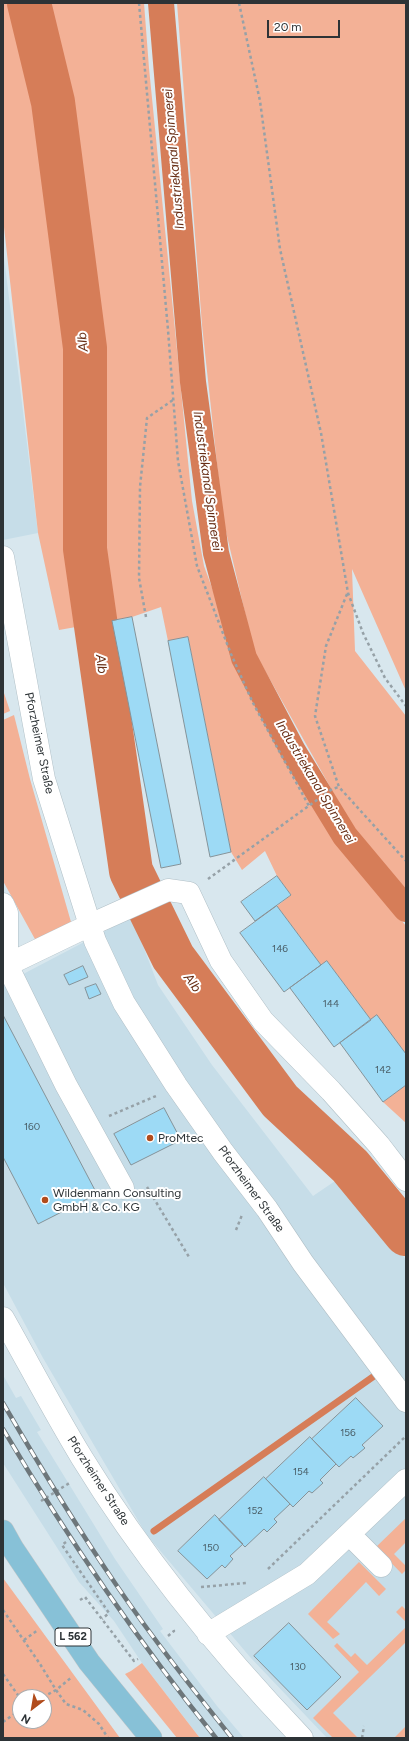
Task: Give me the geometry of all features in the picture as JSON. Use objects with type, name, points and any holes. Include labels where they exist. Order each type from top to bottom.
[{"type":"main road","name":"L 562","points":[[3,1531],[13,1549],[90,1662],[150,1738]]},
{"type":"street","name":"Pforzheimer Straße","points":[[3,557],[44,779],[95,941],[124,1003],[176,1085],[223,1152],[267,1209],[303,1263],[406,1401]]},
{"type":"street","points":[[7,966],[110,916],[178,891],[221,961],[263,1021],[341,1102],[379,1145],[406,1180]]},
{"type":"street","points":[[4,911],[7,966],[66,1085],[123,1188]]},
{"type":"street","name":"Pforzheimer Straße","points":[[3,1318],[81,1457],[122,1518],[174,1591],[208,1634],[302,1738]]},
{"type":"street","points":[[208,1634],[307,1574],[406,1480]]},
{"type":"street","points":[[349,1534],[381,1566]]},
{"type":"path","points":[[139,3],[178,461],[197,566],[240,675],[310,805]]},
{"type":"path","points":[[239,3],[260,101],[280,249],[321,433],[348,594],[363,633],[385,678],[406,706]]},
{"type":"path","points":[[146,617],[139,578],[140,488],[147,418],[173,400]]},
{"type":"path","points":[[348,594],[326,646],[315,716],[340,787],[406,861]]},
{"type":"path","points":[[178,891],[332,789],[340,787]]},
{"type":"path","points":[[88,1124],[158,1095]]},
{"type":"path","points":[[146,1185],[189,1257]]},
{"type":"path","points":[[264,1572],[406,1436]]},
{"type":"path","points":[[41,1501],[73,1481]]},
{"type":"path","points":[[66,1542],[62,1545],[109,1613],[102,1619]]},
{"type":"path","points":[[174,1591],[190,1579],[198,1587],[253,1582]]},
{"type":"path","points":[[80,1600],[85,1597],[134,1661],[138,1659]]},
{"type":"path","points":[[3,1610],[66,1704],[84,1710],[99,1724],[108,1738]]},
{"type":"path","points":[[168,1636],[174,1631],[172,1628]]},
{"type":"path","points":[[24,1640],[36,1632]]},
{"type":"path","points":[[3,1674],[14,1689]]},
{"type":"path","points":[[52,1692],[56,1690]]},
{"type":"path","points":[[3,1722],[12,1716]]},
{"type":"path","points":[[362,1738],[364,1726]]},
{"type":"shaded area","points":[[3,3],[144,3],[149,68],[192,501],[204,566],[232,642],[266,719],[323,821],[406,926],[406,1054],[377,1016],[371,1020],[327,961],[321,965],[277,906],[291,895],[277,876],[265,851],[242,870],[231,852],[188,637],[168,641],[161,607],[132,617],[59,630],[38,533],[3,218]]},
{"type":"shaded area","points":[[177,3],[406,3],[406,691],[352,569],[355,651],[406,716],[406,893],[352,826],[254,651],[223,519],[202,325]]},
{"type":"shaded area","points":[[3,249],[38,533],[3,540]]},
{"type":"shaded area","points":[[3,690],[10,711],[3,714]]},
{"type":"shaded area","points":[[14,715],[30,779],[71,922],[36,941],[3,881],[3,720]]},
{"type":"shaded area","points":[[132,917],[158,985],[212,1065],[313,1196],[344,1175],[406,1260],[406,1738],[327,1738],[250,1657],[146,1534],[43,1358],[3,1283],[3,978],[6,983]]},
{"type":"shaded area","points":[[406,1085],[406,1123],[383,1102]]},
{"type":"shaded area","points":[[3,1375],[16,1398],[21,1396],[41,1430],[37,1432],[115,1559],[163,1629],[160,1631],[217,1706],[244,1738],[200,1738],[142,1663],[114,1621],[79,1582],[3,1463]]},
{"type":"shaded area","points":[[406,1518],[406,1542],[394,1554],[406,1566],[406,1570],[402,1574],[376,1547]]},
{"type":"shaded area","points":[[359,1562],[386,1589],[379,1596],[366,1582],[327,1622],[340,1634],[333,1639],[308,1614]]},
{"type":"shaded area","points":[[3,1578],[120,1738],[3,1738]]},
{"type":"shaded area","points":[[402,1606],[406,1610],[406,1622],[396,1612]]},
{"type":"shaded area","points":[[406,1627],[406,1642],[333,1713],[358,1738],[333,1738],[313,1718],[359,1672],[334,1646],[337,1643],[351,1657],[355,1653],[367,1665]]},
{"type":"shaded area","points":[[142,1663],[200,1738],[177,1738],[125,1674]]},
{"type":"shaded area","points":[[406,1726],[406,1738],[394,1738]]},
{"type":"building","points":[[132,617],[181,864],[161,868],[112,621]]},
{"type":"building","points":[[188,637],[231,852],[210,857],[168,641]]},
{"type":"building","points":[[277,876],[291,895],[255,921],[241,902]]},
{"type":"building","points":[[277,906],[321,965],[284,992],[240,933]]},
{"type":"building","points":[[327,961],[371,1020],[334,1047],[290,988]]},
{"type":"building","points":[[83,966],[88,977],[69,985],[64,975]]},
{"type":"building","points":[[96,984],[101,994],[89,999],[85,988]]},
{"type":"building","points":[[3,1015],[97,1194],[38,1224],[3,1157]]},
{"type":"building","points":[[377,1015],[406,1054],[406,1085],[383,1102],[340,1043]]},
{"type":"building","points":[[164,1108],[181,1140],[131,1165],[114,1134]]},
{"type":"building","points":[[356,1398],[383,1426],[362,1445],[365,1448],[353,1458],[351,1456],[339,1467],[312,1439]]},
{"type":"building","points":[[310,1437],[336,1464],[320,1480],[323,1483],[312,1493],[309,1491],[293,1507],[266,1479]]},
{"type":"building","points":[[264,1477],[290,1504],[274,1519],[277,1522],[267,1532],[264,1529],[245,1547],[219,1520]]},
{"type":"building","points":[[215,1515],[243,1544],[230,1556],[233,1559],[225,1568],[222,1565],[207,1579],[178,1551]]},
{"type":"building","points":[[289,1623],[341,1677],[307,1710],[254,1656]]},
{"type":"waterway","name":"Alb","points":[[29,3],[53,102],[85,348],[85,549],[131,871],[173,957],[280,1101],[350,1166],[406,1234]]},
{"type":"waterway","name":"Industriekanal Spinnerei","points":[[161,3],[193,382],[216,553],[244,658],[293,751],[345,836],[406,909]]},
{"type":"waterway","points":[[154,1531],[377,1374]]},
{"type":"railway","points":[[3,1403],[58,1495],[117,1586],[159,1644],[232,1738]]},
{"type":"railway","points":[[3,1429],[52,1509],[104,1587],[158,1664],[216,1738]]},
{"type":"place","name":"ProMtec","points":[[150,1138]]},
{"type":"place","name":"Wildenmann Consulting GmbH & Co. KG","points":[[45,1200]]}]
